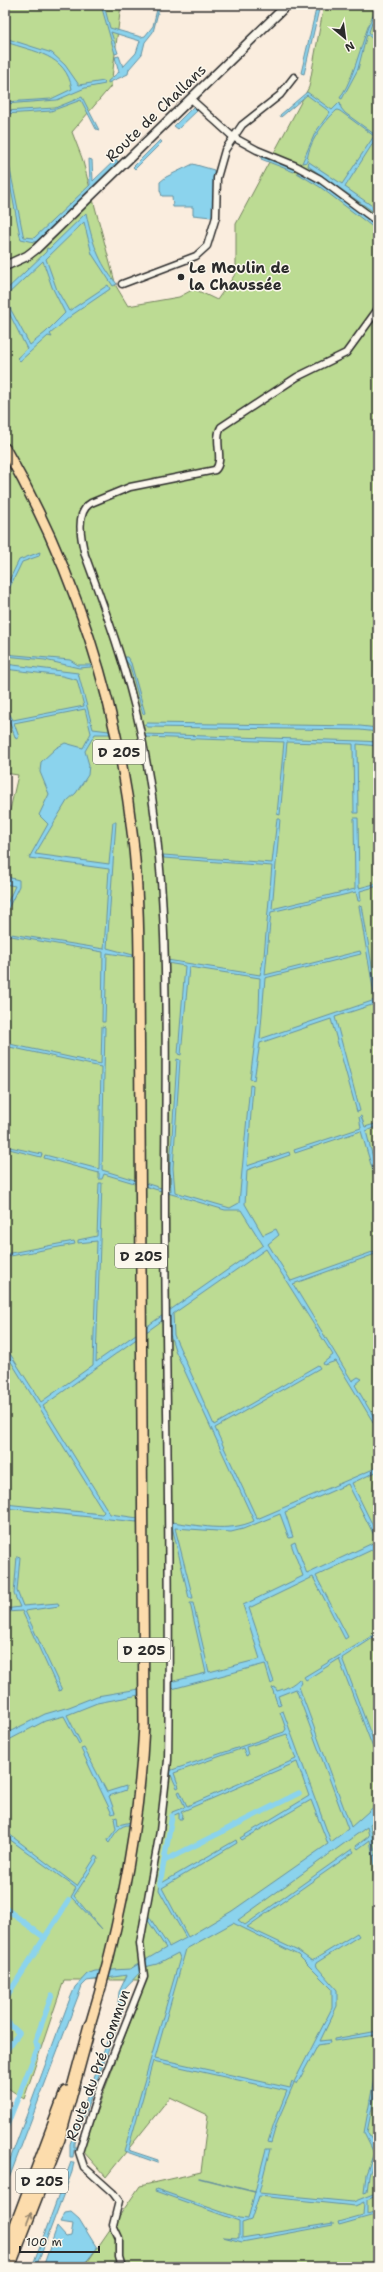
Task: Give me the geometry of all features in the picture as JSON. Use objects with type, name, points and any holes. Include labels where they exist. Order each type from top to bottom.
[{"type":"highway","name":"D 205","points":[[5,2254],[90,2026]]},
{"type":"highway","name":"D 205","points":[[10,2267],[59,2139],[90,2026]]},
{"type":"main road","name":"Route de Challans","points":[[5,266],[27,256],[45,241],[287,5]]},
{"type":"main road","name":"Route de Challans","points":[[5,260],[22,254],[45,241]]},
{"type":"main road","name":"D 205","points":[[5,448],[53,541],[74,593],[100,673],[119,751],[128,804],[137,881],[141,1174],[144,1677],[142,1761],[131,1862],[111,1952],[90,2026]]},
{"type":"street","points":[[122,284],[196,256],[207,246],[216,217],[219,168],[225,150],[233,136],[242,125],[280,95],[294,77]]},
{"type":"street","points":[[191,99],[233,136],[257,150],[296,166],[320,179],[378,222]]},
{"type":"street","name":"Route du Pré Commun","points":[[122,2267],[119,2257],[119,2238],[113,2225],[119,2201],[113,2193],[84,2167],[80,2152],[87,2124],[144,1972],[140,1943],[160,1831],[168,1760],[163,904],[154,815],[140,730],[121,656],[85,555],[82,538],[81,515],[86,506],[91,502],[130,488],[215,470],[219,462],[218,437],[221,427],[297,377],[346,353],[378,309]]},
{"type":"green space","points":[[5,5],[121,5],[111,86],[72,132],[82,158],[116,286],[128,306],[179,297],[194,289],[217,300],[236,273],[236,224],[309,87],[324,5],[378,5],[378,2267],[84,2267],[140,2186],[201,2172],[208,2115],[170,2097],[106,2177],[82,2150],[146,1980],[64,1980],[24,2099],[5,2086],[5,820],[8,819],[18,775],[5,773]]},
{"type":"water","points":[[101,5],[104,5],[110,28],[141,37],[145,36],[153,26],[158,5],[160,5],[153,32],[145,42],[142,54],[129,69],[128,74],[108,83],[108,81],[119,72],[115,57],[119,56],[123,67],[136,53],[140,41],[111,32],[118,53],[115,54]]},
{"type":"water","points":[[317,5],[320,5],[304,74],[301,73]]},
{"type":"water","points":[[378,5],[369,32],[378,44],[367,34],[358,69],[342,99],[340,98],[352,75],[372,16]]},
{"type":"water","points":[[5,38],[52,53],[65,65],[79,85],[104,81],[105,84],[85,88],[57,100],[5,104],[5,102],[51,99],[72,89],[69,77],[56,61],[38,52],[6,42]]},
{"type":"water","points":[[307,92],[332,110],[340,102],[341,108],[345,113],[374,134],[378,131],[378,140],[375,140],[345,187],[378,210],[378,215],[308,166],[309,162],[342,184],[374,136],[340,111],[337,110],[322,127],[310,148],[307,162],[302,163],[315,133],[330,112],[307,95],[281,117],[280,115]]},
{"type":"water","points":[[82,97],[99,130],[96,129],[81,100],[51,111],[5,114],[5,111],[55,108]]},
{"type":"water","points":[[195,105],[199,109],[178,129],[174,126]]},
{"type":"water","points":[[160,140],[162,142],[135,169],[133,167]]},
{"type":"water","points":[[5,145],[24,237],[34,238],[90,185],[89,159],[92,160],[93,181],[116,159],[119,163],[39,241],[34,242],[21,239],[20,236],[5,158]]},
{"type":"water","points":[[262,157],[296,169],[294,172],[261,159]]},
{"type":"water","points":[[193,164],[214,170],[214,212],[211,217],[193,215],[193,207],[173,207],[172,196],[162,196],[160,182],[166,177]]},
{"type":"water","points":[[298,171],[324,186],[378,227],[378,231],[320,187],[297,173]]},
{"type":"water","points":[[86,213],[100,259],[110,276],[117,284],[113,286],[92,254],[84,222],[46,259],[57,290],[69,311],[108,285],[110,289],[72,315],[50,334],[52,337],[48,336],[20,361],[17,358],[27,349],[5,305],[5,299],[30,345],[46,332],[65,313],[52,287],[43,261],[5,297],[5,291],[46,252],[47,248],[49,249]]},
{"type":"water","points":[[40,552],[39,556],[22,562],[5,597],[5,589],[19,560]]},
{"type":"water","points":[[5,654],[70,660],[78,665],[91,665],[91,667],[79,668],[45,660],[5,656]]},
{"type":"water","points":[[123,657],[127,657],[131,663],[145,713],[143,714],[130,666]]},
{"type":"water","points":[[5,664],[78,673],[93,729],[109,731],[110,734],[95,734],[85,751],[89,765],[88,775],[76,793],[67,801],[35,854],[109,864],[113,822],[116,822],[107,948],[133,955],[133,957],[107,953],[105,1022],[102,1022],[103,952],[5,935],[5,933],[104,949],[109,869],[29,858],[48,824],[39,815],[49,794],[40,772],[41,762],[56,748],[65,743],[83,748],[91,733],[85,709],[14,723],[19,737],[16,739],[6,714],[9,713],[13,720],[84,706],[77,680],[62,676],[5,669]]},
{"type":"water","points":[[147,723],[360,726],[378,728],[378,732],[360,730],[148,727],[144,725]]},
{"type":"water","points":[[144,734],[361,741],[378,742],[378,746],[357,744],[358,813],[354,813],[353,744],[287,742],[280,815],[277,814],[284,742],[144,737]]},
{"type":"water","points":[[354,818],[358,818],[359,888],[378,883],[378,886],[360,891],[361,901],[358,901],[356,892],[271,912],[265,975],[360,951],[361,954],[265,978],[260,1039],[375,1000],[359,906],[362,905],[378,1003],[335,1017],[360,1111],[357,1112],[331,1019],[260,1043],[254,1080],[250,1079],[259,1011],[260,978],[189,967],[181,1055],[178,1054],[185,966],[167,963],[167,960],[260,975],[264,956],[272,866],[164,858],[163,855],[272,863],[277,819],[280,819],[272,909],[355,889]]},
{"type":"water","points":[[5,873],[11,878],[19,880],[19,886],[5,915],[5,908],[15,886],[5,884]]},
{"type":"water","points":[[102,1026],[105,1027],[102,1170],[171,1191],[170,1168],[177,1059],[180,1060],[173,1168],[175,1192],[230,1208],[239,1203],[250,1085],[253,1086],[247,1166],[289,1152],[290,1155],[247,1170],[245,1204],[263,1235],[276,1229],[279,1235],[268,1244],[291,1281],[378,1250],[378,1253],[293,1284],[352,1381],[358,1377],[362,1379],[355,1385],[378,1424],[378,1430],[336,1361],[324,1365],[323,1363],[333,1355],[266,1249],[173,1314],[174,1335],[214,1425],[318,1365],[320,1368],[215,1428],[257,1519],[378,1467],[378,1471],[352,1483],[378,1536],[378,1547],[316,1576],[348,1637],[345,1639],[313,1577],[249,1608],[274,1682],[271,1684],[265,1664],[172,1689],[171,1683],[174,1681],[206,1673],[190,1603],[193,1603],[209,1672],[260,1659],[243,1605],[303,1576],[291,1544],[295,1542],[307,1574],[377,1541],[348,1484],[285,1512],[293,1537],[289,1538],[280,1514],[243,1529],[231,1532],[175,1528],[193,1598],[189,1598],[171,1522],[213,1527],[234,1527],[254,1521],[175,1350],[170,1334],[170,1315],[43,1406],[110,1514],[138,1518],[137,1522],[5,1508],[5,1504],[102,1514],[104,1512],[5,1352],[5,1346],[41,1402],[93,1365],[97,1241],[78,1243],[78,1240],[97,1236],[99,1183],[102,1183],[96,1362],[263,1245],[241,1210],[225,1210],[104,1174],[102,1179],[99,1179],[99,1173],[44,1158],[45,1155],[99,1169],[101,1067],[5,1046],[5,1043],[101,1064]]},
{"type":"water","points":[[361,1116],[365,1127],[378,1123],[378,1126],[366,1131],[378,1177],[378,1188],[361,1131],[295,1153],[294,1150],[361,1128],[359,1117]]},
{"type":"water","points":[[5,1146],[42,1154],[41,1157],[5,1148]]},
{"type":"water","points":[[74,1241],[75,1244],[5,1257],[5,1254]]},
{"type":"water","points":[[17,1556],[20,1557],[17,1591],[23,1606],[58,1603],[59,1606],[25,1611],[62,1690],[59,1691],[22,1611],[5,1612],[5,1609],[20,1607],[14,1594]]},
{"type":"water","points":[[375,1634],[376,1636],[342,1658],[378,1753],[378,1761],[339,1659],[306,1680],[304,1677]]},
{"type":"water","points":[[299,1679],[302,1683],[299,1687],[351,1827],[378,1803],[378,1817],[370,1824],[378,1870],[378,1884],[370,1840],[358,1849],[356,1846],[369,1836],[367,1827],[238,1920],[245,1925],[352,1849],[354,1852],[247,1927],[298,1951],[312,1961],[357,1933],[359,1936],[316,1963],[317,1967],[337,1990],[337,2006],[320,2041],[329,2040],[330,2043],[318,2045],[297,2084],[294,2082],[332,2008],[332,1989],[298,1955],[233,1923],[186,1949],[155,2058],[290,2088],[292,2082],[294,2083],[277,2122],[271,2143],[268,2142],[287,2091],[153,2061],[128,2150],[158,2160],[158,2163],[124,2151],[180,1958],[178,1953],[157,1964],[145,1967],[123,1990],[123,2010],[74,2143],[74,2147],[78,2147],[77,2150],[74,2150],[73,2157],[70,2157],[70,2144],[117,2014],[119,1992],[127,1975],[87,1981],[82,1986],[5,2189],[5,2173],[75,1987],[87,1974],[95,1971],[130,1969],[166,1948],[147,1919],[148,1915],[169,1947],[186,1938],[159,1890],[160,1884],[236,1840],[237,1843],[162,1888],[188,1937],[232,1911],[328,1844],[311,1800],[242,1840],[240,1838],[309,1796],[297,1762],[181,1812],[183,1815],[182,1819],[179,1819],[179,1813],[172,1816],[172,1812],[185,1807],[178,1792],[180,1791],[187,1806],[296,1759],[287,1734],[246,1747],[248,1755],[246,1756],[243,1748],[174,1773],[179,1787],[177,1788],[171,1775],[168,1774],[169,1771],[284,1732],[286,1729],[280,1712],[283,1711],[331,1842],[348,1829],[296,1689],[278,1696],[281,1705],[278,1706],[272,1688],[275,1687],[277,1691],[286,1688]]},
{"type":"water","points":[[139,1689],[139,1695],[97,1703],[67,1715],[81,1743],[79,1744],[64,1716],[45,1721],[5,1742],[5,1734],[45,1714],[69,1707],[97,1696]]},
{"type":"water","points":[[84,1748],[107,1792],[126,1786],[126,1790],[109,1796],[115,1813],[112,1814],[81,1749]]},
{"type":"water","points":[[117,1817],[118,1825],[131,1822],[131,1825],[120,1828],[109,1843],[107,1841],[116,1829],[114,1818]]},
{"type":"water","points":[[5,1831],[77,1886],[96,1856],[99,1858],[74,1896],[102,1929],[71,1897],[76,1888],[5,1836]]},
{"type":"water","points":[[378,2031],[378,2037],[376,2035],[334,2041],[334,2039]]},
{"type":"water","points":[[378,2057],[378,2079],[367,2132],[377,2148],[377,2153],[369,2175],[367,2192],[364,2193],[366,2174],[374,2153],[364,2133]]},
{"type":"water","points":[[266,2149],[270,2149],[259,2193],[353,2202],[378,2192],[378,2195],[367,2200],[367,2214],[378,2211],[378,2214],[339,2225],[338,2222],[363,2215],[364,2202],[355,2206],[259,2196],[251,2220],[242,2223],[242,2238],[333,2223],[333,2225],[242,2242],[223,2237],[239,2238],[239,2221],[155,2191],[156,2189],[239,2218],[248,2219]]},
{"type":"water","points":[[71,2162],[74,2162],[72,2172],[36,2267],[32,2267]]},
{"type":"water","points":[[71,2212],[79,2219],[97,2248],[82,2267],[43,2267],[57,2227],[66,2237],[71,2236],[73,2224],[60,2222],[65,2213]]},
{"type":"waterway","points":[[164,1861],[299,1793]]},
{"type":"waterway","points":[[160,1884],[172,1816]]},
{"type":"waterway","points":[[5,1999],[69,1900]]},
{"type":"waterway","points":[[5,1908],[45,1938]]},
{"type":"waterway","points":[[5,2130],[38,2047],[35,2042],[52,1995]]},
{"type":"waterway","points":[[5,2020],[19,2033],[5,2052]]},
{"type":"waterway","points":[[199,2178],[255,2192]]},
{"type":"place","name":"Le Moulin de la Chaussée","points":[[181,277]]}]
